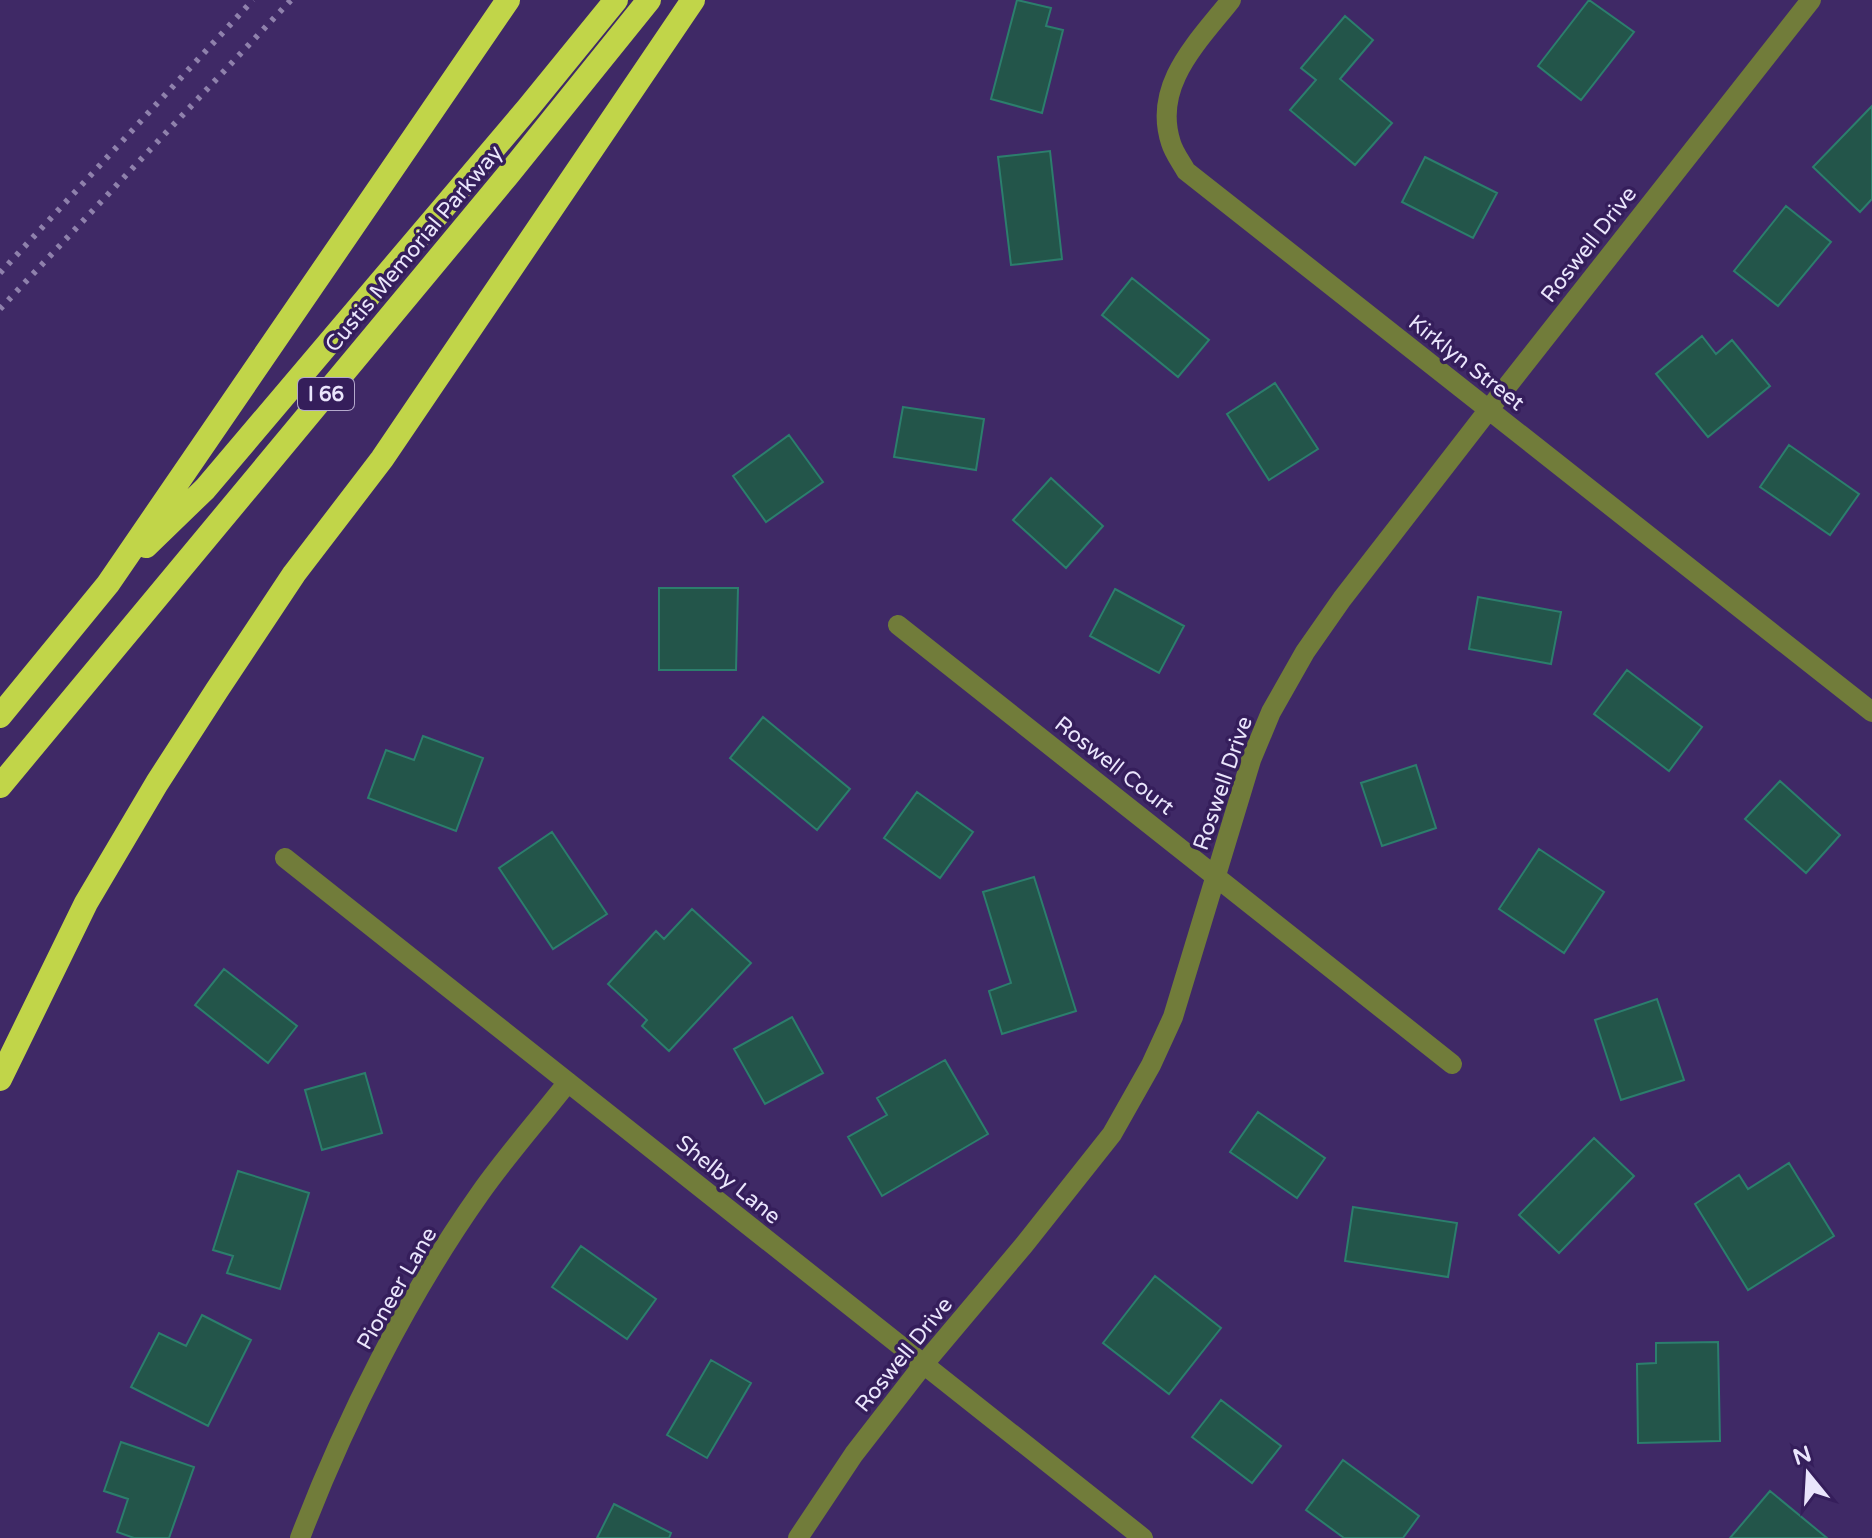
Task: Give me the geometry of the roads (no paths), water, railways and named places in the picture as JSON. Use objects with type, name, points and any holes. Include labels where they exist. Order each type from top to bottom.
[{"type":"highway","points":[[0,716],[108,584],[508,0]]},
{"type":"highway","points":[[108,584],[205,489],[616,0]]},
{"type":"highway","name":"Custis Memorial Parkway","points":[[0,786],[487,200],[649,0]]},
{"type":"highway","points":[[0,1079],[86,903],[200,717],[294,574],[382,459],[693,0]]},
{"type":"street","name":"Kirklyn Street","points":[[1231,0],[1179,67],[1168,91],[1165,118],[1171,145],[1186,171],[1872,712]]},
{"type":"street","name":"Roswell Drive","points":[[798,1538],[854,1454],[923,1365],[1112,1134],[1151,1065],[1173,1017],[1251,760],[1271,712],[1305,652],[1342,599],[1490,408],[1811,0]]},
{"type":"street","name":"Roswell Court","points":[[898,625],[1452,1064]]},
{"type":"street","name":"Shelby Lane","points":[[285,858],[1143,1538]]},
{"type":"street","name":"Pioneer Lane","points":[[300,1538],[329,1463],[412,1301],[481,1192],[568,1082]]},
{"type":"railway","points":[[0,273],[253,0]]},
{"type":"railway","points":[[0,309],[291,0]]}]
